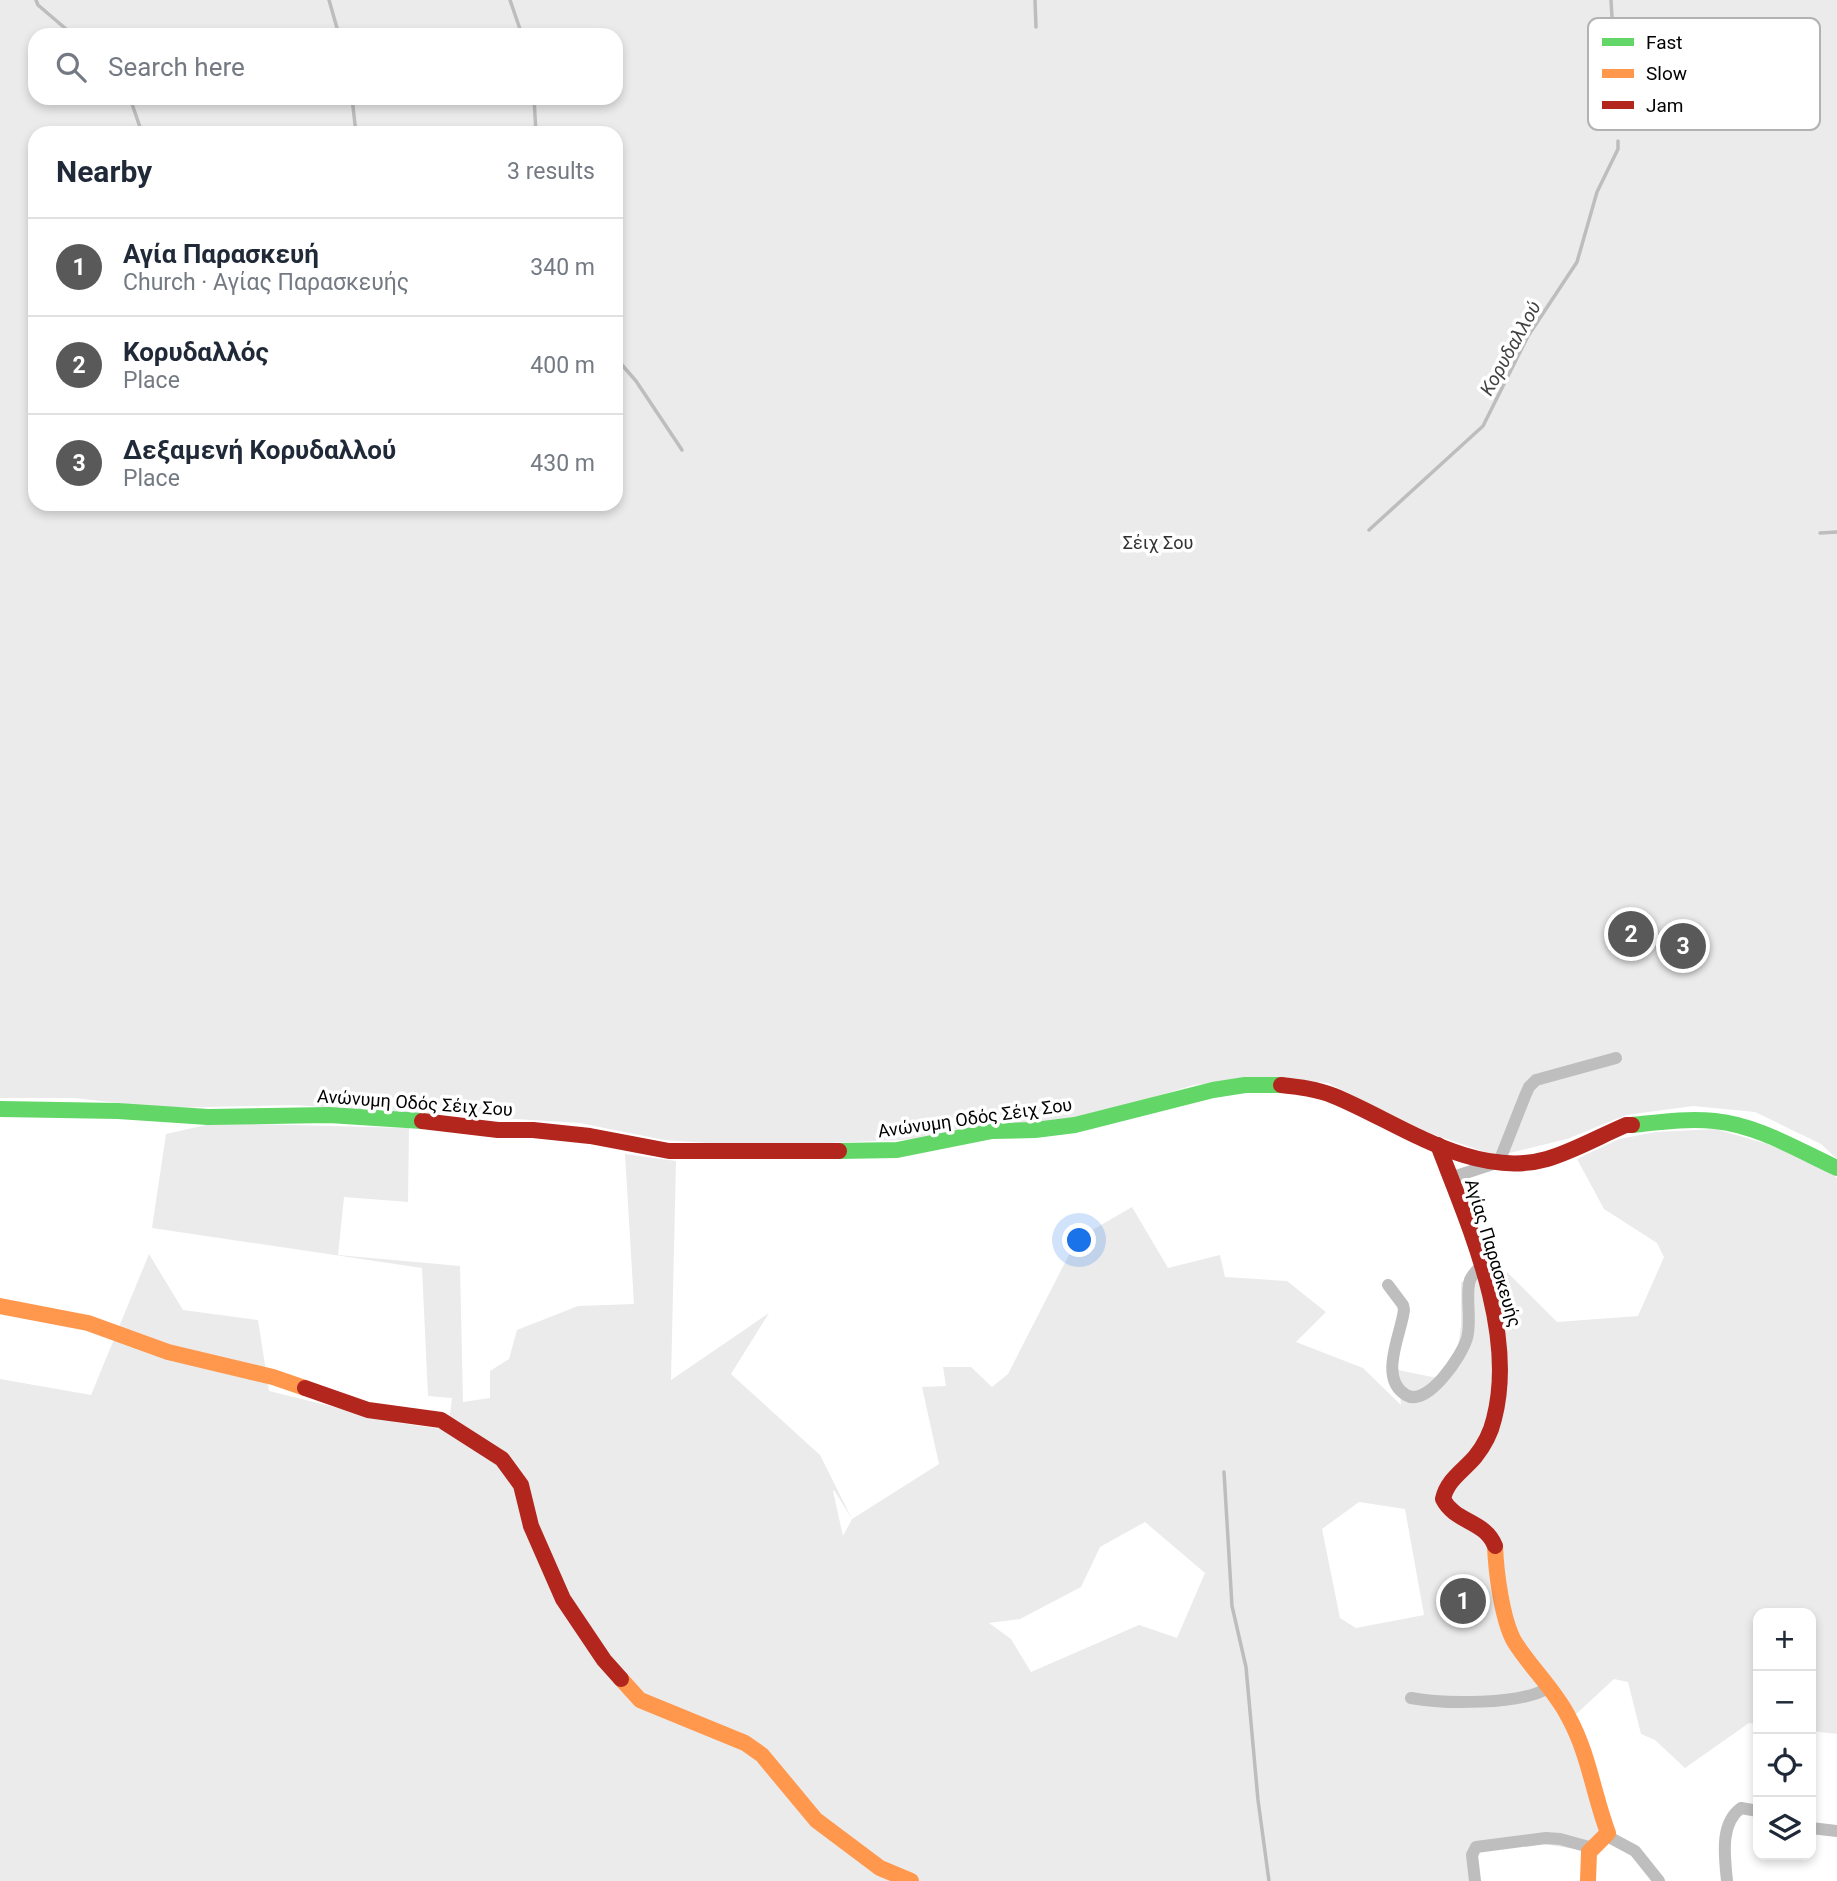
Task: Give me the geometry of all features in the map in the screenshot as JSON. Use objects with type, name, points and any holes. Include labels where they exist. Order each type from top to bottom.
[{"type":"street","points":[[1450,1178],[1499,1162],[1525,1096],[1536,1080],[1616,1058]]},
{"type":"street","name":"Ανώνυμη Οδός Σέιχ Σου","points":[[0,1110],[118,1111],[208,1117],[330,1115],[590,1136],[669,1151],[853,1152],[897,1150],[992,1131],[1035,1130],[1075,1125],[1213,1090],[1245,1085],[1278,1085],[1307,1088],[1333,1095],[1438,1145],[1499,1162],[1533,1162],[1546,1159],[1626,1125],[1693,1120],[1717,1121],[1749,1128],[1837,1168]]},
{"type":"street","name":"Αγίας Παρασκευής","points":[[1438,1145],[1470,1231],[1499,1336],[1498,1407],[1490,1432],[1477,1455],[1448,1485],[1443,1499],[1453,1512],[1487,1531],[1495,1544],[1497,1581],[1513,1639],[1567,1713],[1584,1750],[1596,1801],[1608,1831],[1607,1836]]},
{"type":"street","points":[[1388,1285],[1404,1310],[1392,1374],[1405,1394],[1419,1397],[1429,1393],[1450,1368],[1466,1342],[1470,1327],[1470,1281],[1480,1266]]},
{"type":"street","points":[[0,1307],[88,1323],[168,1352],[273,1377],[368,1410],[441,1420],[502,1459],[521,1485],[531,1526],[563,1599],[604,1660],[640,1700],[746,1743],[762,1755],[816,1820],[880,1868],[911,1881]]},
{"type":"street","points":[[1411,1698],[1441,1703],[1463,1703],[1537,1695],[1548,1688]]},
{"type":"street","points":[[1727,1881],[1726,1843],[1730,1820],[1741,1808],[1753,1810]]},
{"type":"street","points":[[1816,1829],[1837,1831]]},
{"type":"street","points":[[1588,1881],[1588,1855],[1592,1848],[1607,1836],[1633,1848],[1659,1881]]},
{"type":"street","points":[[1475,1881],[1472,1855],[1478,1846],[1546,1838],[1592,1848]]},
{"type":"green space","name":"Σέιχ Σου","points":[[0,0],[1837,0],[1837,1159],[1821,1144],[1755,1112],[1693,1106],[1626,1115],[1567,1139],[1497,1156],[1429,1133],[1328,1083],[1266,1077],[1194,1085],[1065,1124],[902,1140],[752,1146],[664,1140],[580,1123],[293,1105],[162,1108],[74,1098],[0,1098]]},
{"type":"green space","points":[[215,1123],[409,1128],[408,1202],[344,1197],[338,1255],[460,1266],[463,1402],[490,1398],[490,1371],[509,1359],[517,1330],[578,1306],[634,1304],[625,1154],[676,1161],[671,1380],[769,1313],[731,1374],[820,1455],[852,1519],[939,1464],[922,1387],[946,1386],[943,1367],[971,1367],[992,1387],[1008,1374],[1077,1239],[1132,1207],[1168,1268],[1220,1255],[1225,1277],[1287,1281],[1326,1312],[1296,1342],[1363,1368],[1401,1405],[1398,1370],[1437,1378],[1458,1349],[1461,1282],[1508,1273],[1557,1322],[1638,1316],[1664,1257],[1657,1243],[1604,1209],[1577,1159],[1619,1139],[1656,1132],[1716,1129],[1767,1144],[1832,1171],[1837,1179],[1837,1734],[1816,1732],[1816,1608],[1753,1608],[1753,1723],[1749,1723],[1685,1768],[1655,1740],[1641,1734],[1628,1682],[1614,1679],[1573,1717],[1603,1827],[1595,1852],[1536,1843],[1476,1852],[1478,1881],[0,1881],[0,1379],[91,1395],[149,1254],[183,1310],[258,1320],[269,1391],[399,1423],[448,1430],[452,1398],[428,1396],[422,1268],[152,1228],[166,1134]],"holes":[[[834,1490],[852,1519],[843,1536],[833,1491]],[[1359,1502],[1405,1509],[1424,1615],[1356,1628],[1340,1618],[1322,1529]],[[1145,1522],[1205,1573],[1177,1638],[1139,1625],[1031,1672],[1011,1639],[989,1623],[1020,1619],[1081,1587],[1100,1547]]]},
{"type":"waterway","points":[[36,0],[38,5],[65,28]]},
{"type":"waterway","points":[[329,0],[337,28]]},
{"type":"waterway","points":[[510,0],[520,28]]},
{"type":"waterway","points":[[1035,0],[1036,27]]},
{"type":"waterway","name":"Κορυδαλλού","points":[[1611,0],[1612,18]]},
{"type":"waterway","points":[[132,105],[140,126]]},
{"type":"waterway","points":[[353,105],[355,126]]},
{"type":"waterway","points":[[534,105],[536,126]]},
{"type":"waterway","name":"Κορυδαλλού","points":[[1369,530],[1483,426],[1528,336],[1577,262],[1597,192],[1618,149],[1618,141]]},
{"type":"waterway","points":[[623,366],[682,450]]},
{"type":"waterway","points":[[1820,533],[1837,532]]},
{"type":"waterway","points":[[1224,1472],[1232,1606],[1246,1667],[1258,1800],[1269,1881]]},
{"type":"traffic: fast","points":[[839,1151],[897,1150],[992,1131],[1035,1130],[1075,1125],[1213,1090],[1245,1085],[1281,1085]]},
{"type":"traffic: fast","points":[[0,1109],[118,1111],[208,1117],[329,1115],[422,1121]]},
{"type":"traffic: fast","points":[[1632,1125],[1694,1120],[1731,1123],[1777,1139],[1837,1168]]},
{"type":"traffic: slow","points":[[0,1306],[88,1323],[168,1352],[273,1377],[305,1388]]},
{"type":"traffic: slow","points":[[1495,1546],[1500,1595],[1510,1632],[1520,1651],[1562,1706],[1575,1730],[1608,1833],[1589,1852],[1588,1881]]},
{"type":"traffic: slow","points":[[621,1679],[640,1700],[745,1743],[762,1755],[816,1820],[880,1868],[911,1881]]},
{"type":"traffic: jam","points":[[1281,1085],[1328,1094],[1437,1145],[1492,1162],[1519,1163],[1547,1159],[1626,1125],[1632,1125]]},
{"type":"traffic: jam","points":[[422,1121],[498,1130],[533,1130],[590,1136],[669,1151],[839,1151]]},
{"type":"traffic: jam","points":[[1438,1145],[1486,1280],[1495,1315],[1499,1351],[1499,1386],[1491,1429],[1478,1453],[1448,1486],[1443,1499],[1455,1513],[1484,1531],[1495,1546]]},
{"type":"traffic: jam","points":[[305,1388],[368,1410],[441,1420],[502,1459],[521,1485],[531,1526],[563,1599],[604,1660],[621,1679]]},
{"type":"place","name":"Κορυδαλλός","points":[[1631,934]]},
{"type":"place","name":"Δεξαμενή Κορυδαλλού","points":[[1683,946]]},
{"type":"place","name":"Αγία Παρασκευή","points":[[1463,1601]]}]
